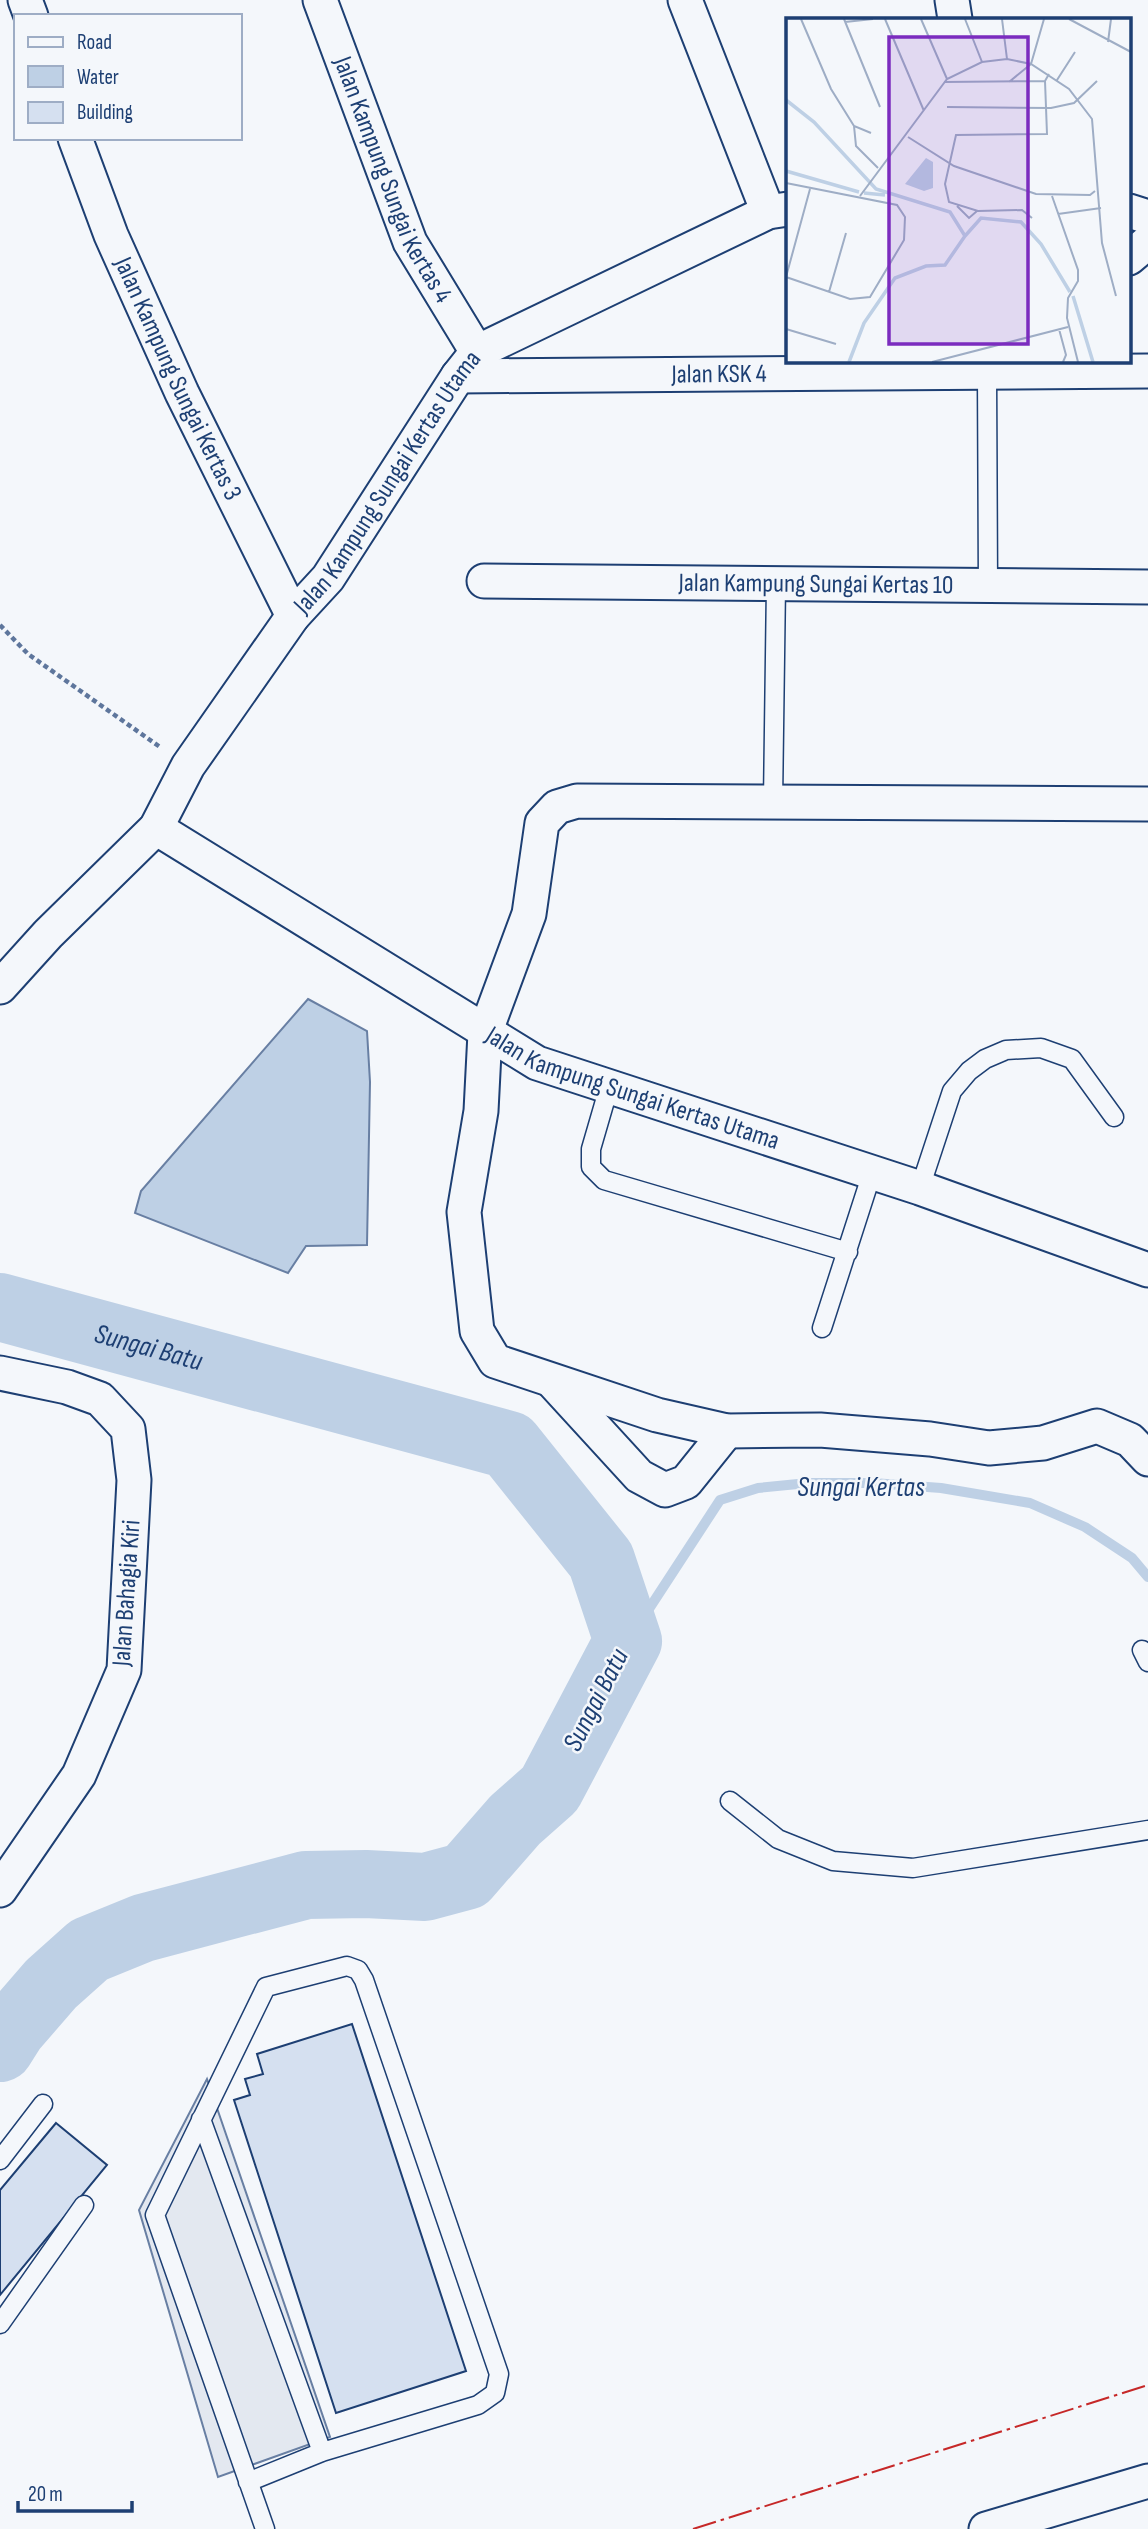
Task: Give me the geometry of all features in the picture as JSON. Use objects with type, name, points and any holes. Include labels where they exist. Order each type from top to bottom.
[{"type":"street","name":"Jalan Kampung Sungai Kertas 4","points":[[320,0],[410,242],[467,364]]},
{"type":"street","points":[[685,0],[778,211]]},
{"type":"street","points":[[952,0],[955,18]]},
{"type":"street","name":"Jalan Kampung Sungai Kertas 3","points":[[76,140],[111,235],[182,393],[293,616]]},
{"type":"street","name":"Jalan Kampung Sungai Kertas Utama","points":[[0,987],[48,934],[156,828],[188,766],[293,616],[328,578],[467,364],[778,211]]},
{"type":"street","points":[[1130,211],[1148,217]]},
{"type":"street","points":[[1130,257],[1148,242]]},
{"type":"street","name":"Jalan KSK 4","points":[[467,364],[995,367],[1148,371]]},
{"type":"street","name":"Jalan Kampung Sungai Kertas 10","points":[[484,582],[1148,587]]},
{"type":"street","points":[[1148,804],[577,802],[557,807],[542,823],[529,914],[485,1033],[481,1111],[464,1212],[477,1331],[495,1361],[657,1415],[727,1431],[820,1430],[930,1439],[989,1448],[1044,1443],[1097,1426],[1130,1440],[1148,1459]]},
{"type":"street","name":"Jalan Kampung Sungai Kertas Utama","points":[[156,828],[537,1063],[920,1188],[1148,1270]]},
{"type":"street","name":"Jalan Bahagia Kiri","points":[[0,1373],[67,1388],[100,1399],[128,1429],[134,1480],[124,1670],[79,1775],[0,1890]]},
{"type":"street","points":[[551,1380],[639,1476],[665,1490],[686,1482],[727,1431]]},
{"type":"street","points":[[986,2529],[1148,2481]]},
{"type":"lane","points":[[988,586],[995,367]]},
{"type":"lane","points":[[773,802],[776,584]]},
{"type":"lane","points":[[920,1188],[952,1091],[968,1071],[985,1059],[1006,1050],[1041,1048],[1072,1059],[1114,1117]]},
{"type":"lane","points":[[609,1087],[591,1149],[591,1167],[604,1180],[848,1252]]},
{"type":"lane","points":[[822,1328],[872,1173]]},
{"type":"lane","points":[[730,1801],[778,1839],[833,1861],[913,1868],[1148,1830]]},
{"type":"lane","points":[[248,2482],[322,2452],[478,2405],[495,2393],[499,2374],[364,1980],[358,1970],[347,1966],[266,1987],[155,2215],[248,2482],[265,2529]]},
{"type":"lane","points":[[0,2160],[43,2104]]},
{"type":"lane","points":[[201,2119],[322,2452]]},
{"type":"lane","points":[[0,2324],[84,2205]]},
{"type":"path","points":[[0,625],[28,654],[188,766]]},
{"type":"shaded area","points":[[207,2079],[330,2437],[218,2477],[139,2210]]},
{"type":"water","points":[[308,999],[367,1031],[370,1082],[367,1245],[306,1246],[288,1273],[135,1213],[141,1191]]},
{"type":"building","points":[[352,2024],[466,2371],[336,2413],[234,2100],[250,2095],[245,2079],[263,2074],[257,2054]]},
{"type":"building","points":[[56,2123],[107,2165],[0,2295],[0,2190]]},
{"type":"waterway","name":"Sungai Batu","points":[[0,1307],[509,1445],[601,1560],[628,1641],[550,1789],[515,1820],[466,1876],[425,1887],[306,1885],[143,1928],[89,1950],[51,1984],[12,2029],[0,2048]]},
{"type":"waterway","name":"Sungai Kertas","points":[[628,1641],[720,1500],[758,1488],[808,1483],[873,1483],[941,1488],[1030,1503],[1085,1527],[1132,1558],[1148,1577]]},
{"type":"power","points":[[693,2529],[1148,2385]]}]
